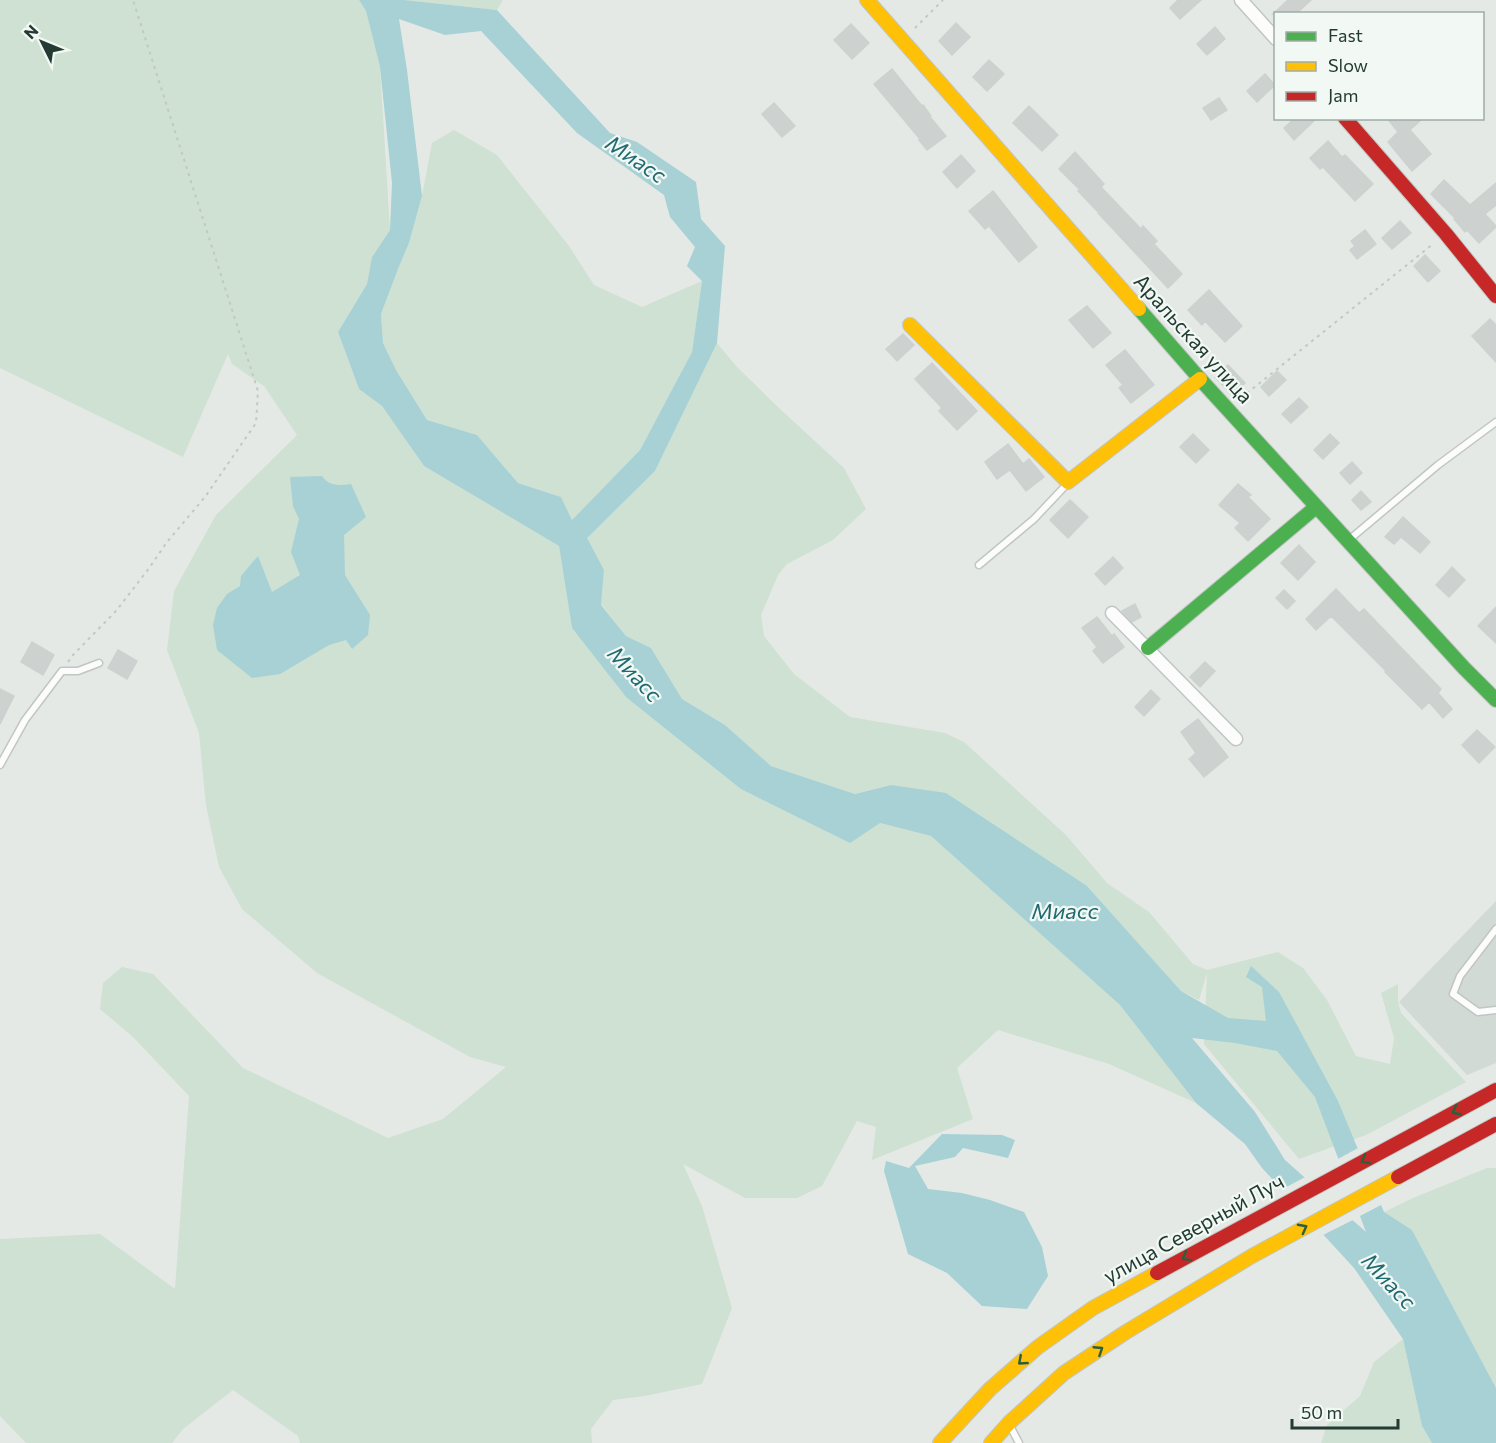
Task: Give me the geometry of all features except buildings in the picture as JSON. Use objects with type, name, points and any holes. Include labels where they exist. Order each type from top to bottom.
[{"type":"street","name":"Аральская улица","points":[[867,0],[1200,380],[1496,700]]},
{"type":"street","points":[[1241,0],[1274,38]]},
{"type":"street","points":[[1347,120],[1446,234],[1496,296]]},
{"type":"street","points":[[910,325],[1068,483],[1200,380]]},
{"type":"street","points":[[1148,648],[1316,507]]},
{"type":"street","points":[[1112,613],[1236,739]]},
{"type":"street","name":"улица Северный Луч","points":[[940,1443],[990,1389],[1047,1341],[1093,1308],[1496,1090]]},
{"type":"street","points":[[991,1443],[1008,1423],[1064,1373],[1126,1332],[1252,1256],[1496,1124]]},
{"type":"lane","points":[[1347,541],[1438,465],[1496,422]]},
{"type":"lane","points":[[979,565],[1034,519],[1068,483]]},
{"type":"lane","points":[[0,765],[25,720],[62,671],[78,671],[99,663]]},
{"type":"lane","points":[[1496,929],[1460,976],[1454,994],[1478,1012],[1496,1010]]},
{"type":"lane","points":[[1008,1423],[1019,1443]]},
{"type":"path","points":[[62,671],[73,655],[116,610],[167,542],[205,497],[256,423],[258,391],[133,0]]},
{"type":"path","points":[[903,40],[943,0]]},
{"type":"path","points":[[1227,410],[1446,234]]},
{"type":"shaded area","points":[[1496,901],[1496,1063],[1467,1075],[1399,1002]]},
{"type":"green space","points":[[0,0],[359,0],[366,11],[380,67],[390,230],[372,257],[367,284],[338,332],[359,389],[382,406],[424,466],[559,546],[572,628],[626,697],[880,823],[931,836],[1120,1005],[1196,1103],[1109,1064],[998,1030],[957,1068],[973,1119],[872,1160],[876,1127],[857,1121],[822,1186],[797,1198],[745,1198],[683,1164],[702,1206],[732,1308],[702,1384],[613,1400],[591,1429],[592,1443],[300,1443],[298,1436],[233,1390],[183,1429],[172,1443],[26,1443],[0,1416],[0,1239],[100,1234],[175,1289],[189,1096],[133,1037],[100,1009],[103,983],[122,967],[153,974],[243,1068],[388,1138],[443,1119],[506,1067],[470,1057],[317,973],[242,909],[219,867],[206,805],[199,733],[167,650],[174,591],[216,515],[297,435],[264,386],[232,364],[228,354],[183,457],[0,368]]},
{"type":"green space","points":[[404,0],[503,0],[497,10]]},
{"type":"green space","points":[[454,130],[497,155],[569,246],[594,285],[642,307],[702,281],[692,352],[640,450],[572,520],[561,497],[518,483],[477,435],[427,420],[396,370],[383,343],[381,314],[409,243],[422,196],[432,143]]},
{"type":"green space","points":[[717,343],[737,367],[844,468],[866,509],[833,540],[787,564],[778,575],[761,615],[764,636],[794,674],[850,717],[945,733],[964,742],[1066,835],[1107,883],[1149,912],[1193,964],[1207,970],[1278,952],[1303,968],[1327,1000],[1356,1056],[1390,1064],[1394,1038],[1381,993],[1398,984],[1401,1013],[1466,1082],[1366,1135],[1299,1159],[1204,1044],[1207,973],[1199,1000],[1181,991],[1087,886],[891,785],[855,794],[771,766],[725,725],[682,699],[651,648],[626,636],[601,604],[604,570],[586,538],[655,471]]},
{"type":"green space","points":[[1487,1168],[1496,1168],[1496,1388],[1412,1230],[1384,1212]]},
{"type":"green space","points":[[1403,1339],[1422,1426],[1432,1443],[1321,1443],[1327,1425],[1360,1396],[1374,1362]]},
{"type":"water","name":"Миасс","points":[[359,0],[404,0],[497,10],[610,133],[637,142],[696,182],[701,219],[725,246],[717,343],[655,471],[587,538],[604,570],[601,605],[626,636],[651,648],[682,699],[725,725],[771,766],[855,794],[891,785],[946,793],[1087,886],[1181,991],[1228,1018],[1266,1021],[1262,987],[1246,977],[1251,966],[1279,992],[1338,1101],[1384,1212],[1412,1230],[1496,1388],[1496,1443],[1432,1443],[1422,1426],[1403,1339],[1354,1268],[1262,1168],[1245,1144],[1196,1103],[1120,1005],[931,836],[880,823],[850,843],[741,789],[626,697],[572,628],[559,546],[424,466],[382,406],[359,389],[338,332],[367,284],[372,257],[390,230],[392,183],[380,67],[366,11]],"holes":[[[399,19],[445,35],[481,31],[577,133],[664,195],[670,217],[695,247],[687,266],[702,281],[692,352],[640,450],[572,520],[561,497],[518,483],[477,435],[427,420],[396,370],[383,343],[381,314],[409,243],[422,196]],[[1192,1038],[1277,1051],[1315,1097],[1366,1232],[1285,1160],[1255,1112]]]},
{"type":"water","points":[[322,476],[328,482],[335,484],[351,484],[366,517],[344,535],[345,575],[370,615],[368,635],[352,649],[346,640],[329,645],[280,674],[252,678],[217,650],[213,625],[217,608],[227,594],[240,586],[241,576],[258,556],[272,592],[300,575],[291,552],[299,519],[293,506],[290,477]]},
{"type":"water","points":[[942,1134],[1002,1135],[1015,1140],[1008,1158],[963,1148],[955,1157],[915,1166],[928,1189],[962,1193],[1024,1212],[1042,1247],[1048,1276],[1027,1309],[982,1306],[947,1273],[908,1254],[884,1171],[886,1161],[909,1168]]},
{"type":"pier","points":[[1360,1147],[1383,1204],[1358,1217],[1336,1160]]},
{"type":"pier","points":[[1307,1176],[1355,1219],[1321,1236],[1279,1191]]},
{"type":"traffic: fast","points":[[1139,309],[1200,379],[1464,668],[1496,700]]},
{"type":"traffic: fast","points":[[1148,648],[1316,507]]},
{"type":"traffic: slow","points":[[867,0],[1139,309]]},
{"type":"traffic: slow","points":[[910,325],[1068,482],[1200,379]]},
{"type":"traffic: slow","points":[[991,1443],[1009,1423],[1064,1373],[1126,1332],[1252,1256],[1398,1177]]},
{"type":"traffic: slow","points":[[940,1443],[990,1389],[1038,1347],[1093,1308],[1157,1273]]},
{"type":"traffic: jam","points":[[1347,120],[1446,234],[1496,296]]},
{"type":"traffic: jam","points":[[1157,1273],[1496,1090]]},
{"type":"traffic: jam","points":[[1398,1177],[1496,1124]]}]
